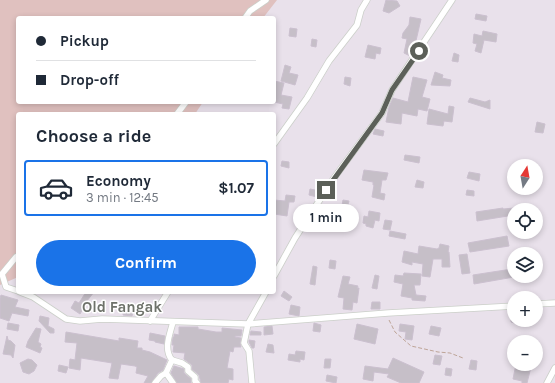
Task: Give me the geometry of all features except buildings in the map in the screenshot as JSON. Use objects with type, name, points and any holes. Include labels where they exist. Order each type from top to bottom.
[{"type":"street","points":[[246,16],[250,10],[266,0]]},
{"type":"street","points":[[276,141],[330,61],[357,25],[361,10],[367,0]]},
{"type":"street","points":[[276,272],[295,238],[334,178],[382,113],[392,90],[452,0]]},
{"type":"street","points":[[16,257],[2,274],[6,287],[16,291]]},
{"type":"street","points":[[25,294],[33,297],[66,319],[80,321],[102,319],[248,324],[388,313],[507,306]]},
{"type":"street","points":[[150,321],[167,294]]},
{"type":"street","points":[[252,383],[249,351],[244,343],[248,324],[265,294]]},
{"type":"street","points":[[543,304],[555,303]]},
{"type":"street","points":[[173,322],[168,339],[168,356],[172,360],[182,363],[188,367],[188,371],[195,377],[195,381],[197,383]]},
{"type":"street","points":[[155,383],[166,373],[172,360]]},
{"type":"street","points":[[547,383],[555,368]]},
{"type":"street","points":[[166,373],[173,383]]},
{"type":"path","points":[[388,313],[389,322],[395,332],[411,346],[432,351],[450,353],[463,358]]},
{"type":"shaded area","points":[[0,0],[277,0],[265,16],[16,16],[16,104],[202,104],[196,112],[16,112],[16,278],[0,285]]},
{"type":"district","name":"Old Fangak","points":[[122,307]]},
{"type":"route","points":[[326,190],[382,113],[392,90],[419,51]]}]
